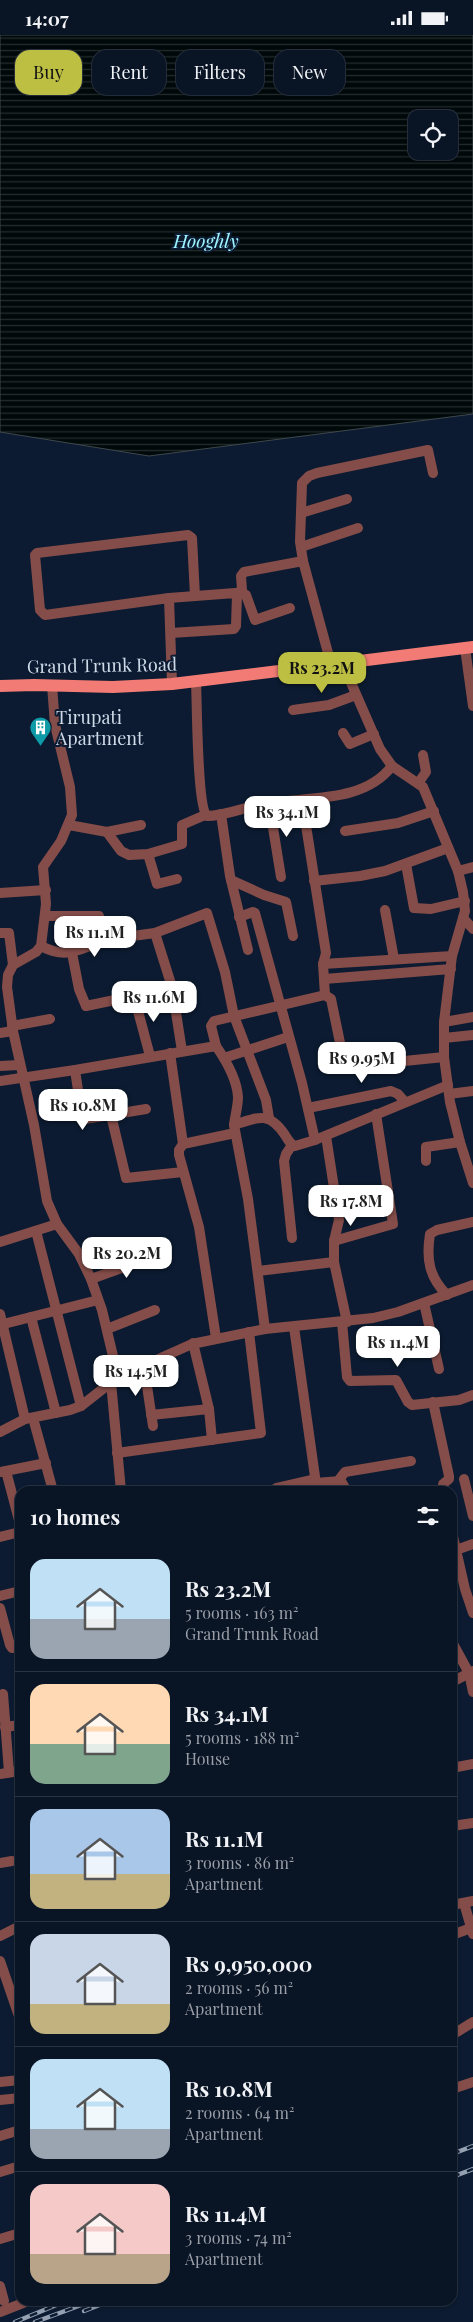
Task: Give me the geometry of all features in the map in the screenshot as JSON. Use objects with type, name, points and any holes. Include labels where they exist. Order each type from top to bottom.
[{"type":"main road","name":"Grand Trunk Road","points":[[0,686],[113,687],[172,684],[469,647]]},
{"type":"street","points":[[433,473],[428,450],[309,476],[302,483],[301,547],[303,561],[336,663],[356,695],[380,749],[392,766],[419,782],[426,791],[458,871],[465,901],[463,918],[452,956],[444,1022],[444,1057],[448,1090],[460,1142],[473,1183]]},
{"type":"street","points":[[301,513],[346,499]]},
{"type":"street","points":[[301,547],[358,528]]},
{"type":"street","points":[[195,596],[192,538],[188,535],[37,553],[35,555],[40,610],[45,615],[169,598],[238,593],[246,595],[254,620],[290,608]]},
{"type":"street","points":[[171,633],[234,629],[236,626],[238,593],[241,576],[244,572],[303,561]]},
{"type":"street","points":[[169,598],[172,684]]},
{"type":"street","points":[[469,647],[473,706]]},
{"type":"street","points":[[196,681],[200,782],[202,810],[205,815]]},
{"type":"street","points":[[13,965],[36,953],[41,946],[46,916],[46,890],[43,873],[45,863],[69,825],[72,815],[71,794],[54,725],[52,685]]},
{"type":"street","points":[[293,710],[329,705],[356,695]]},
{"type":"street","points":[[343,733],[350,744],[374,734]]},
{"type":"street","points":[[419,782],[426,772],[423,755]]},
{"type":"street","points":[[107,832],[125,854],[148,854],[182,844],[182,825],[200,819],[205,815],[220,814],[269,803],[317,799],[364,789],[380,780],[392,766]]},
{"type":"street","points":[[302,799],[326,953],[323,964],[325,995],[332,1001],[345,1067],[444,1057]]},
{"type":"street","points":[[269,803],[280,877]]},
{"type":"street","points":[[345,831],[398,823],[434,811]]},
{"type":"street","points":[[220,814],[231,881],[248,950]]},
{"type":"street","points":[[69,825],[107,832],[140,825]]},
{"type":"street","points":[[314,881],[360,876],[406,864],[448,847]]},
{"type":"street","points":[[148,854],[157,885],[177,879]]},
{"type":"street","points":[[406,864],[414,908],[431,909],[465,901]]},
{"type":"street","points":[[458,871],[473,867]]},
{"type":"street","points":[[231,881],[286,902],[293,936]]},
{"type":"street","points":[[0,893],[46,890]]},
{"type":"street","points":[[384,910],[394,959]]},
{"type":"street","points":[[41,946],[58,953],[72,953],[108,940],[155,933],[208,913],[225,972],[234,1016],[266,1100],[269,1118]]},
{"type":"street","points":[[239,917],[255,913],[308,1107],[315,1140]]},
{"type":"street","points":[[46,916],[99,915]]},
{"type":"street","points":[[463,918],[473,929]]},
{"type":"street","points":[[0,933],[9,933],[13,965],[8,975],[7,987],[22,1079],[34,1125],[43,1187],[57,1224],[79,1254],[91,1279],[107,1329],[115,1380],[120,1486]]},
{"type":"street","points":[[155,933],[172,987],[182,1051]]},
{"type":"street","points":[[72,953],[79,989],[86,1006],[133,995],[150,1056]]},
{"type":"street","points":[[323,964],[452,956]]},
{"type":"street","points":[[324,979],[451,969]]},
{"type":"street","points":[[265,1329],[248,1199],[234,1129],[238,1095],[224,1058],[216,1045],[212,1023],[234,1016],[325,995]]},
{"type":"street","points":[[444,1022],[473,1017]]},
{"type":"street","points":[[0,1033],[50,1019]]},
{"type":"street","points":[[444,1038],[473,1035]]},
{"type":"street","points":[[224,1058],[288,1037]]},
{"type":"street","points":[[0,1081],[22,1079],[216,1045]]},
{"type":"street","points":[[170,1053],[184,1144]]},
{"type":"street","points":[[0,1066],[20,1065]]},
{"type":"street","points":[[75,1070],[84,1118],[146,1109]]},
{"type":"street","points":[[216,1338],[199,1227],[178,1152],[184,1144],[234,1129],[253,1119],[269,1118],[278,1125],[292,1145],[298,1146],[405,1102],[448,1090],[473,1091]]},
{"type":"street","points":[[308,1107],[391,1091],[398,1094],[405,1102]]},
{"type":"street","points":[[334,1241],[393,1224],[376,1113]]},
{"type":"street","points":[[112,1115],[126,1178],[183,1172]]},
{"type":"street","points":[[326,1135],[338,1220],[334,1241],[334,1262],[345,1322],[347,1377],[350,1381],[396,1380],[410,1404],[459,1400],[473,1395]]},
{"type":"street","points":[[426,1161],[426,1147],[460,1142]]},
{"type":"street","points":[[292,1145],[284,1161],[292,1238]]},
{"type":"street","points":[[446,1295],[435,1283],[432,1272],[430,1234],[437,1230],[473,1222]]},
{"type":"street","points":[[0,1242],[57,1224]]},
{"type":"street","points":[[36,1231],[81,1406]]},
{"type":"street","points":[[91,1279],[155,1256]]},
{"type":"street","points":[[258,1271],[334,1262]]},
{"type":"street","points":[[0,1432],[29,1418],[81,1406],[101,1393],[115,1380],[193,1343],[265,1329],[345,1322],[386,1315],[473,1285]]},
{"type":"street","points":[[52,1486],[46,1463],[29,1418],[1,1321],[31,1317],[98,1300]]},
{"type":"street","points":[[424,1303],[439,1369]]},
{"type":"street","points":[[107,1329],[155,1310]]},
{"type":"street","points":[[31,1317],[56,1413]]},
{"type":"street","points":[[294,1327],[316,1484]]},
{"type":"street","points":[[118,1453],[261,1433],[250,1332]]},
{"type":"street","points":[[193,1343],[209,1409],[212,1440]]},
{"type":"street","points":[[144,1366],[152,1420],[209,1409]]},
{"type":"street","points":[[433,1401],[449,1476],[445,1486]]},
{"type":"street","points":[[338,1481],[345,1472],[411,1461]]},
{"type":"street","points":[[15,1509],[3,1472],[46,1463]]},
{"type":"street","points":[[450,1486],[469,1479],[473,1516]]},
{"type":"street","points":[[296,1486],[338,1481],[342,1481],[344,1486]]},
{"type":"street","points":[[0,1537],[15,1532]]},
{"type":"street","points":[[457,1550],[473,1543]]},
{"type":"street","points":[[457,1555],[464,1589],[473,1613]]},
{"type":"street","points":[[0,1596],[15,1592]]},
{"type":"street","points":[[0,1608],[4,1638],[12,1648],[15,1648]]},
{"type":"street","points":[[457,1651],[471,1672],[473,1692]]},
{"type":"street","points":[[457,1679],[471,1672]]},
{"type":"street","points":[[4,1694],[4,1773]]},
{"type":"street","points":[[457,1766],[473,1764]]},
{"type":"street","points":[[457,1825],[473,1823]]},
{"type":"street","points":[[0,1863],[12,1861]]},
{"type":"street","points":[[457,1934],[472,1931],[468,1902]]},
{"type":"street","points":[[0,1936],[15,1928]]},
{"type":"street","points":[[0,1961],[15,2004]]},
{"type":"street","points":[[457,2032],[473,2021]]},
{"type":"street","points":[[0,2082],[15,2080]]},
{"type":"street","points":[[457,2087],[473,2082]]},
{"type":"street","points":[[0,2100],[15,2098]]},
{"type":"street","points":[[0,2136],[15,2132]]},
{"type":"street","points":[[0,2172],[15,2168]]},
{"type":"street","points":[[0,2239],[15,2234]]},
{"type":"street","points":[[0,2286],[4,2301]]},
{"type":"street","points":[[0,2311],[15,2306]]},
{"type":"water","name":"Hooghly","points":[[0,35],[473,35],[473,414],[149,456],[0,432]]},
{"type":"railway","points":[[457,2152],[473,2146]]},
{"type":"railway","points":[[457,2175],[473,2169]]},
{"type":"railway","points":[[15,2322],[54,2306]]},
{"type":"railway","points":[[35,2322],[78,2306]]},
{"type":"railway","points":[[84,2311],[97,2306]]},
{"type":"place","name":"Tirupati Apartment","points":[[40,747]]}]
